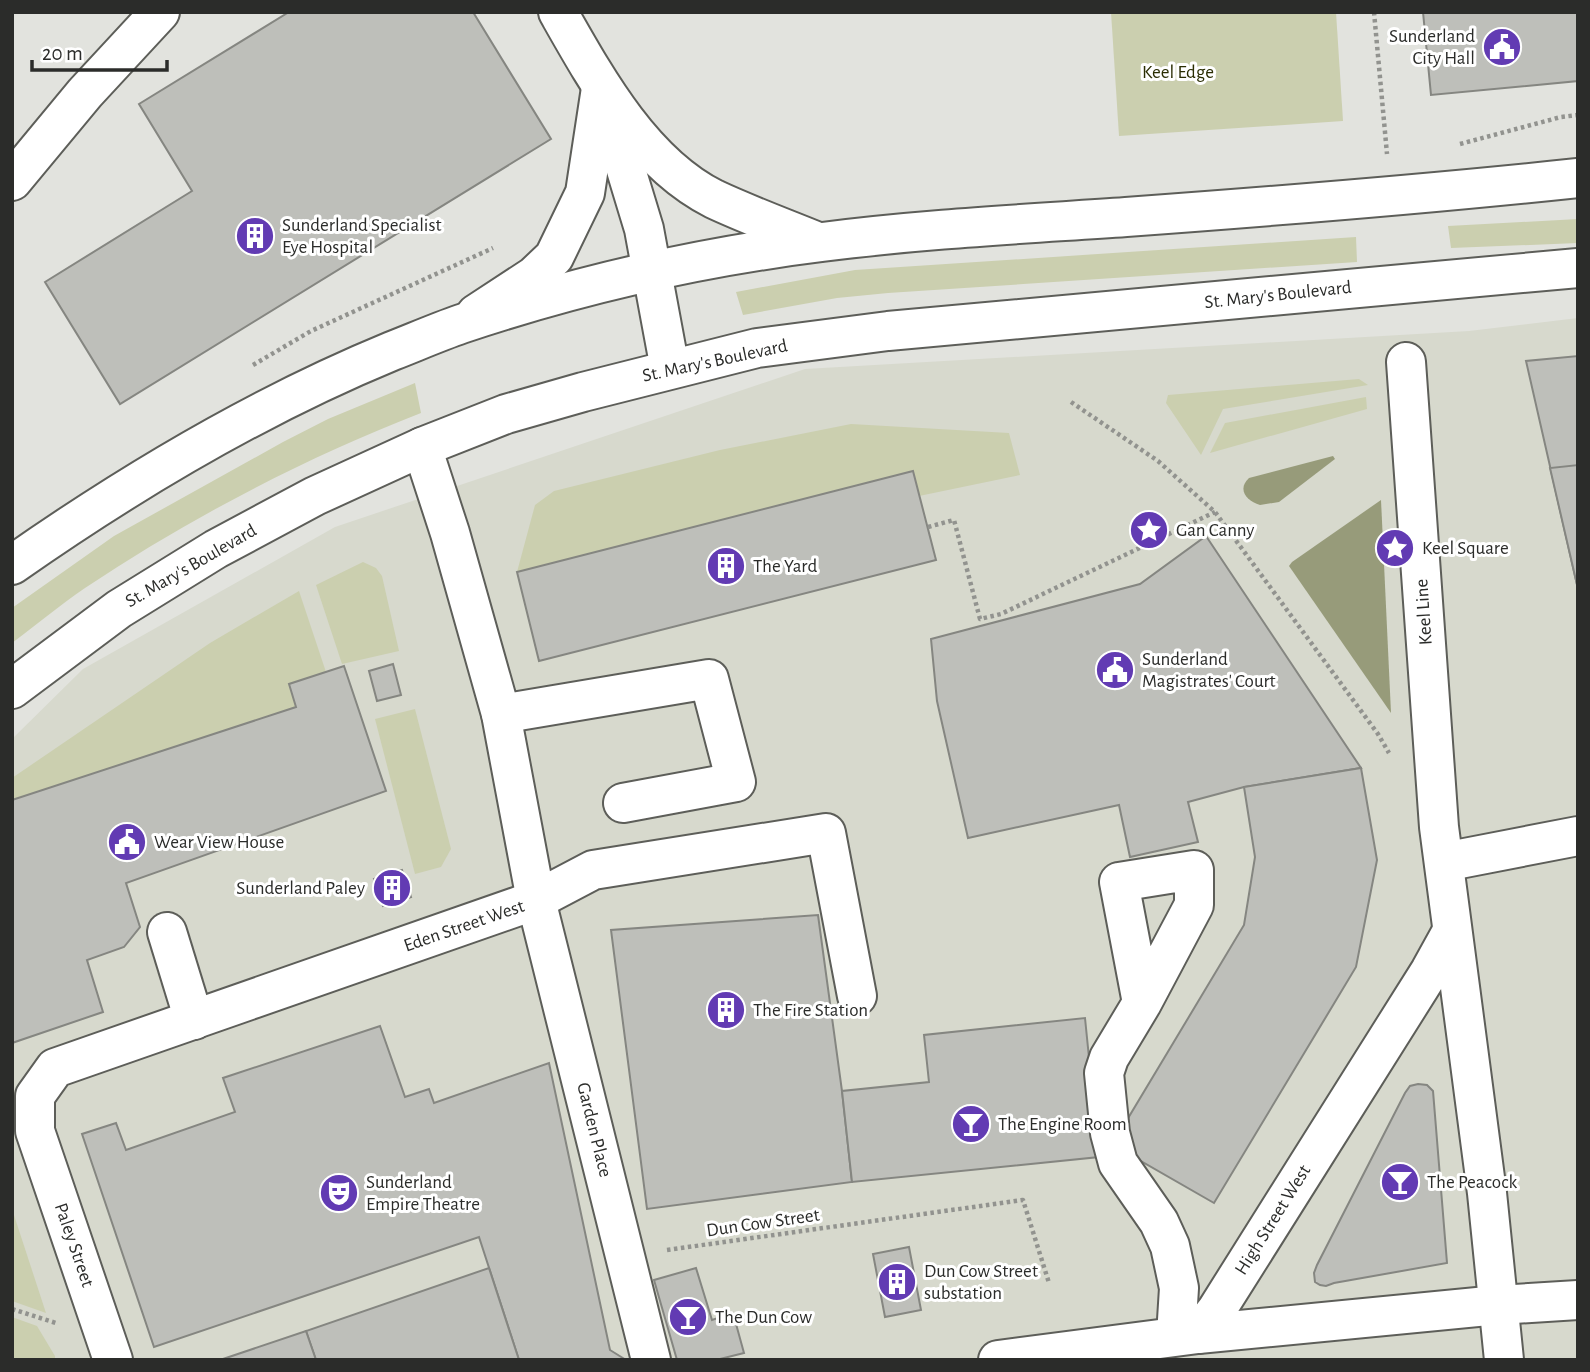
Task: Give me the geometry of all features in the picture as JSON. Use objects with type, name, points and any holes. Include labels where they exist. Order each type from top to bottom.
[{"type":"main road","points":[[12,181],[85,93],[160,12]]},
{"type":"main road","points":[[558,12],[601,88],[656,156],[713,198],[818,242]]},
{"type":"main road","points":[[601,88],[644,229],[670,369]]},
{"type":"main road","points":[[458,324],[505,297],[554,257],[585,192],[601,88]]},
{"type":"main road","points":[[12,565],[80,517],[181,454],[247,417],[347,370],[458,324],[653,270],[818,242],[901,233],[1377,198],[1578,178]]},
{"type":"main road","name":"St. Mary's Boulevard","points":[[12,689],[119,609],[216,549],[315,496],[422,447],[506,414],[670,369],[757,348],[888,331],[1578,268]]},
{"type":"main road","name":"Keel Line","points":[[1406,362],[1437,800],[1451,933],[1487,1193],[1504,1360]]},
{"type":"main road","name":"Eden Street West","points":[[35,1131],[34,1096],[54,1068],[536,900],[500,714],[450,533],[422,447]]},
{"type":"main road","points":[[500,714],[709,679],[736,782],[623,803]]},
{"type":"main road","points":[[536,900],[593,870],[826,833],[857,996]]},
{"type":"main road","points":[[1444,862],[1578,836]]},
{"type":"main road","name":"Garden Place","points":[[536,900],[651,1360]]},
{"type":"main road","points":[[167,932],[194,1020]]},
{"type":"main road","name":"High Street West","points":[[1187,1335],[1216,1311],[1430,971],[1451,933]]},
{"type":"main road","points":[[1142,1003],[1109,1058],[1104,1073],[1110,1133],[1118,1164],[1159,1222],[1170,1246],[1187,1335]]},
{"type":"main road","name":"Paley Street","points":[[35,1131],[113,1360]]},
{"type":"main road","points":[[998,1360],[1187,1335],[1498,1305],[1578,1300]]},
{"type":"path","points":[[1374,12],[1387,160]]},
{"type":"path","points":[[1454,146],[1561,117],[1578,116]]},
{"type":"path","points":[[1071,402],[1158,461],[1216,512],[1378,734],[1390,755]]},
{"type":"path","points":[[928,527],[954,520],[981,619],[1001,614],[1216,512]]},
{"type":"path","name":"Dun Cow Street","points":[[626,1256],[1023,1200],[1049,1283]]},
{"type":"shaded area","points":[[1578,318],[1578,1360],[12,1360],[12,739],[83,669],[335,527],[805,369],[1469,331]]},
{"type":"shaded area","points":[[1333,456],[1335,459],[1279,502],[1260,505],[1245,494],[1245,482],[1249,478]]},
{"type":"shaded area","points":[[1381,500],[1391,713],[1289,566]]},
{"type":"green space","name":"Keel Edge","points":[[1111,12],[1336,12],[1343,121],[1119,136]]},
{"type":"green space","points":[[1578,219],[1578,243],[1451,248],[1448,226]]},
{"type":"green space","points":[[1356,237],[1357,262],[888,293],[837,298],[743,315],[736,292],[855,270]]},
{"type":"green space","points":[[1359,379],[1368,385],[1223,409],[1201,455],[1166,403],[1168,395]]},
{"type":"green space","points":[[415,383],[421,413],[333,450],[206,514],[85,588],[12,643],[12,608],[114,536],[328,419]]},
{"type":"green space","points":[[1366,397],[1367,409],[1210,453],[1225,423]]},
{"type":"green space","points":[[851,424],[1009,433],[1020,475],[919,496],[913,471],[517,572],[535,505],[554,491],[720,450]]},
{"type":"green space","points":[[363,562],[376,568],[382,576],[399,651],[342,664],[316,585]]},
{"type":"green space","points":[[299,591],[326,672],[289,684],[296,707],[12,800],[12,778],[210,643]]},
{"type":"green space","points":[[415,709],[451,849],[441,867],[415,874],[375,719]]},
{"type":"green space","points":[[12,1209],[46,1313],[12,1301]]},
{"type":"green space","points":[[12,1317],[37,1326],[55,1360],[12,1360]]},
{"type":"building","name":"Sunderland Specialist Eye Hospital","points":[[289,12],[473,12],[551,139],[120,404],[45,282],[192,191],[139,104]]},
{"type":"building","name":"Sunderland City Hall","points":[[1423,12],[1578,12],[1578,81],[1431,95]]},
{"type":"building","points":[[1578,356],[1578,589],[1526,361]]},
{"type":"building","points":[[1578,465],[1578,589],[1550,468]]},
{"type":"building","name":"The Yard","points":[[913,471],[936,560],[539,661],[517,572]]},
{"type":"building","name":"Sunderland Magistrates' Court","points":[[1206,536],[1361,768],[1244,787],[1188,802],[1198,842],[1130,857],[1119,805],[968,838],[937,701],[931,639],[1140,584]]},
{"type":"building","points":[[393,664],[401,695],[377,701],[369,671]]},
{"type":"building","name":"Wear View House","points":[[344,666],[386,791],[126,883],[140,927],[124,947],[87,960],[103,1012],[12,1043],[12,800],[296,707],[289,684]]},
{"type":"building","points":[[1361,768],[1377,860],[1356,967],[1214,1203],[1127,1153],[1121,1130],[1244,925],[1255,857],[1244,787]]},
{"type":"building","name":"Sunderland Paley","points":[[402,870],[411,897],[383,906],[374,879]]},
{"type":"building","name":"The Fire Station","points":[[818,915],[852,1182],[647,1209],[611,930]]},
{"type":"building","name":"The Engine Room","points":[[1085,1018],[1099,1157],[852,1182],[842,1091],[929,1082],[924,1035]]},
{"type":"building","name":"Sunderland Empire Theatre","points":[[380,1026],[405,1097],[429,1089],[434,1103],[549,1063],[610,1350],[626,1360],[519,1360],[479,1237],[154,1347],[82,1134],[116,1123],[126,1150],[235,1112],[223,1078]]},
{"type":"building","name":"The Peacock","points":[[1427,1085],[1433,1091],[1447,1263],[1320,1285],[1315,1282],[1317,1265],[1405,1093],[1410,1086]]},
{"type":"building","name":"Dun Cow Street substation","points":[[909,1247],[921,1310],[885,1317],[873,1254]]},
{"type":"building","points":[[489,1268],[519,1360],[316,1360],[306,1331]]},
{"type":"building","name":"The Dun Cow","points":[[696,1268],[712,1320],[733,1313],[744,1353],[716,1360],[677,1360],[654,1280]]},
{"type":"building","points":[[306,1331],[316,1360],[220,1360]]},
{"type":"place","name":"Sunderland City Hall","points":[[1502,47]]},
{"type":"place","name":"Sunderland Specialist Eye Hospital","points":[[255,236]]},
{"type":"place","name":"Gan Canny","points":[[1149,530]]},
{"type":"place","name":"Keel Square","points":[[1395,548]]},
{"type":"place","name":"The Yard","points":[[726,566]]},
{"type":"place","name":"Sunderland Magistrates' Court","points":[[1115,670]]},
{"type":"place","name":"Wear View House","points":[[127,842]]},
{"type":"place","name":"Sunderland Paley","points":[[392,888]]},
{"type":"place","name":"The Fire Station","points":[[726,1010]]},
{"type":"place","name":"The Engine Room","points":[[971,1124]]},
{"type":"place","name":"The Peacock","points":[[1400,1182]]},
{"type":"place","name":"Sunderland Empire Theatre","points":[[339,1193]]},
{"type":"place","name":"Dun Cow Street substation","points":[[897,1282]]},
{"type":"place","name":"The Dun Cow","points":[[688,1317]]}]
